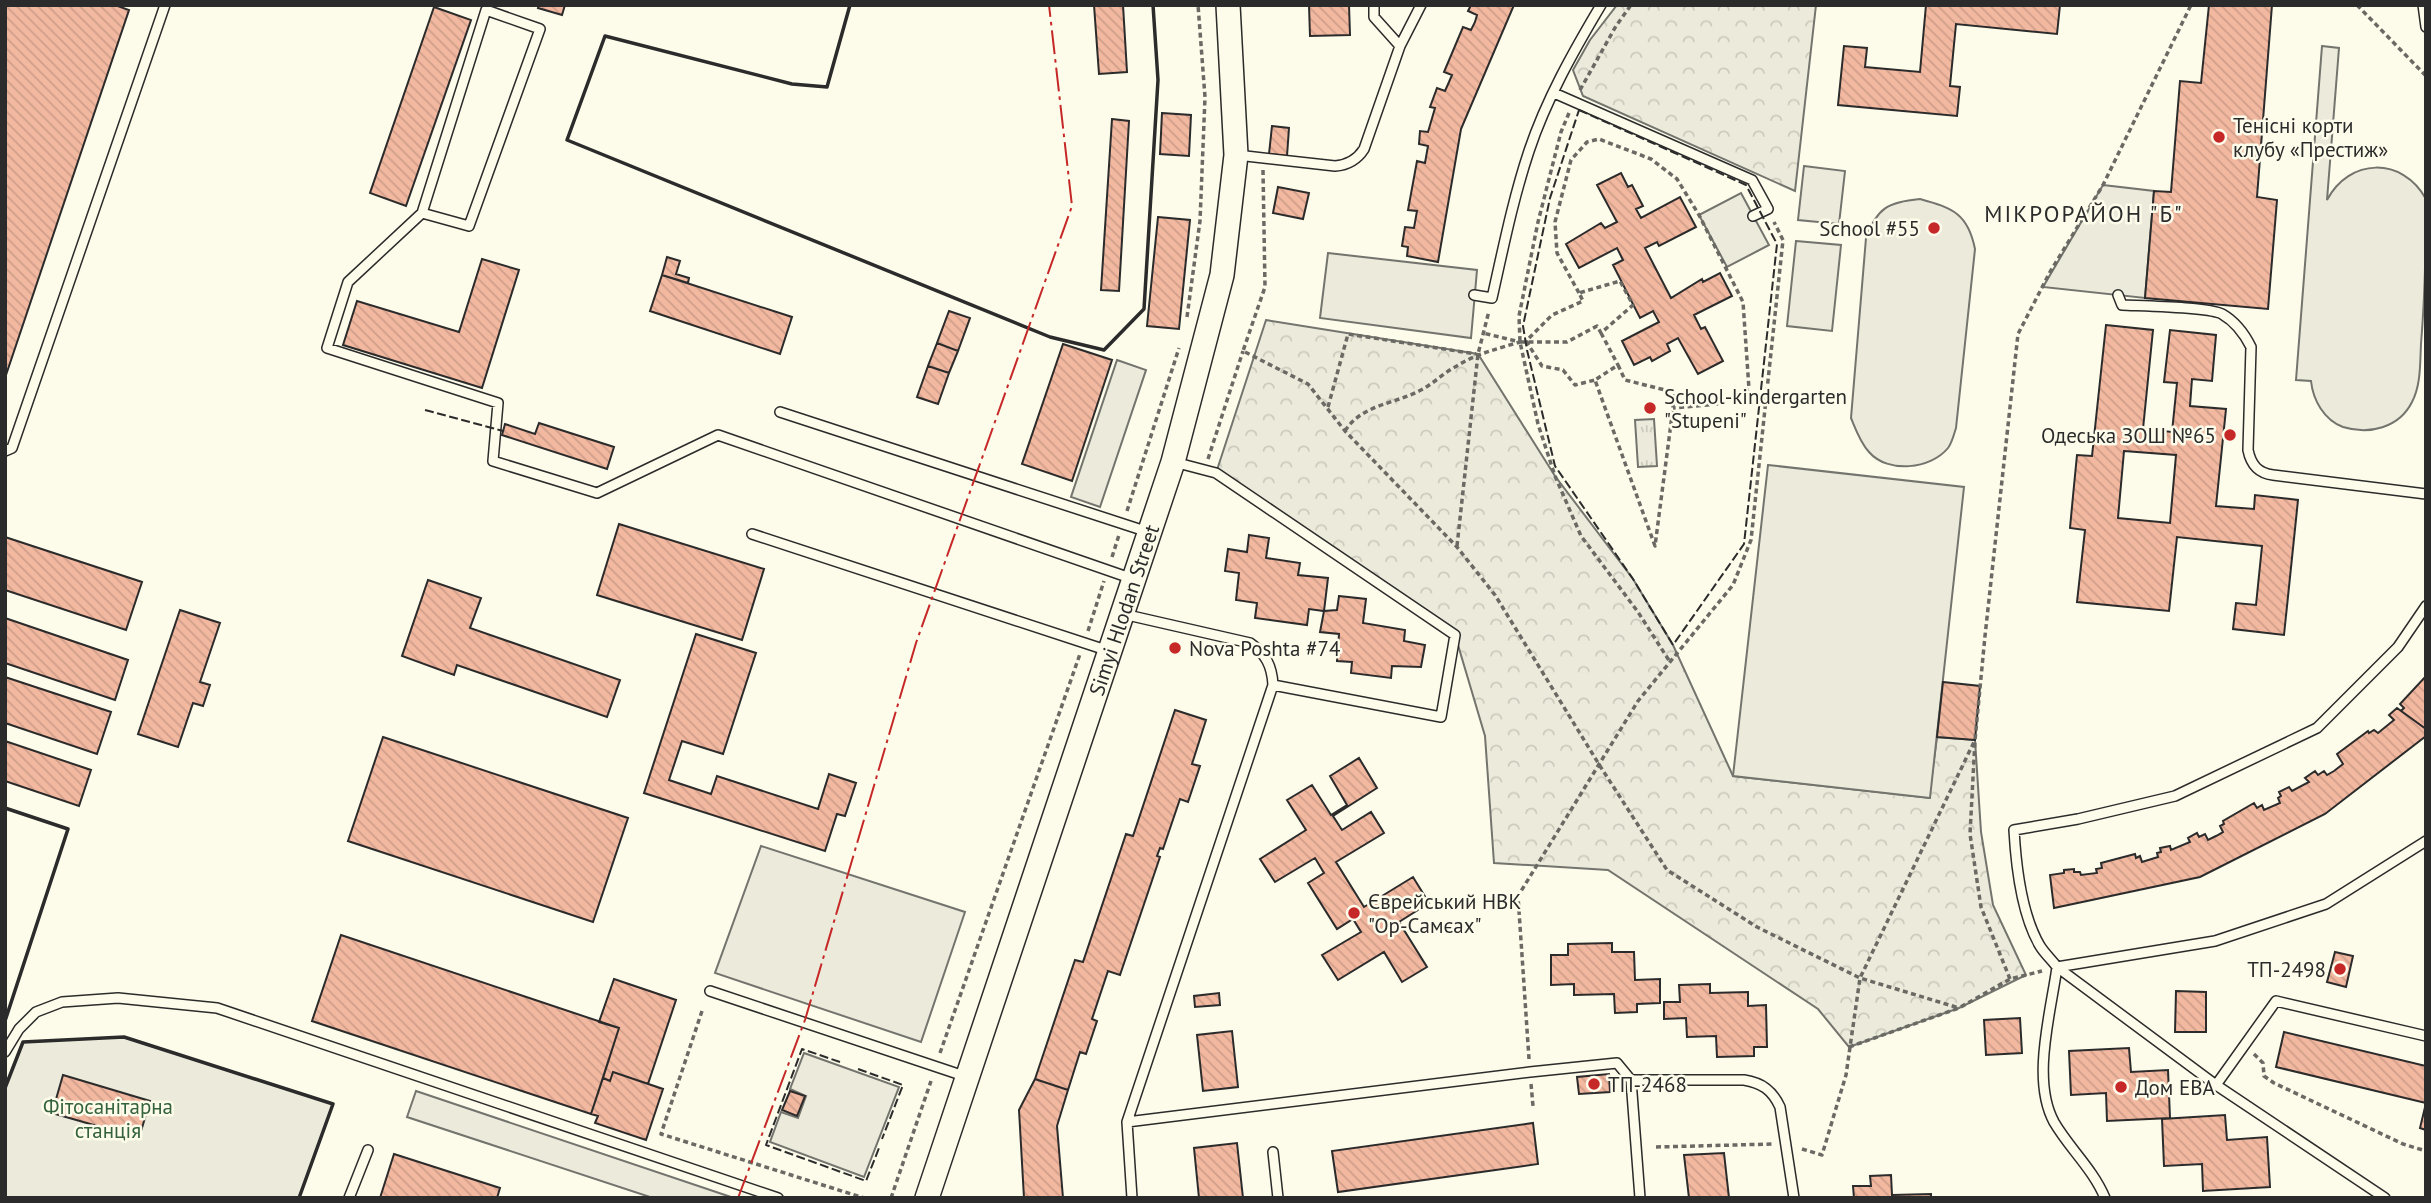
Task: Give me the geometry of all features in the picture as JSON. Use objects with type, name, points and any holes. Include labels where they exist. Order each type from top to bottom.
[{"type":"street","name":"Simyi Hlodan Street","points":[[927,1198],[1173,462],[1222,275],[1236,155],[1228,5]]},
{"type":"lane","points":[[5,451],[12,448],[165,5]]},
{"type":"lane","points":[[1374,5],[1374,17],[1400,46]]},
{"type":"lane","points":[[1236,155],[1335,166],[1344,165],[1359,156],[1364,149],[1400,46],[1421,5]]},
{"type":"lane","points":[[1474,295],[1492,299],[1513,203],[1530,149],[1565,66],[1601,5]]},
{"type":"lane","points":[[2423,5],[2426,27]]},
{"type":"lane","points":[[422,213],[469,226],[540,29],[486,10],[422,213],[348,282],[327,348],[498,403],[493,461],[597,493],[719,435],[1134,579]]},
{"type":"lane","points":[[1554,93],[1752,180],[1768,209],[1753,216]]},
{"type":"lane","points":[[2118,295],[2122,305],[2219,312],[2244,332],[2251,347],[2248,450],[2249,458],[2258,471],[2426,494]]},
{"type":"lane","points":[[780,412],[1150,532]]},
{"type":"lane","points":[[1173,462],[1216,473],[1455,635],[1441,717],[1273,685]]},
{"type":"lane","points":[[752,534],[1111,652]]},
{"type":"lane","points":[[2385,1198],[2216,1085],[2057,967],[2040,946],[2032,925],[2017,874],[2014,830],[2078,819],[2175,796],[2318,728],[2398,647],[2426,606]]},
{"type":"lane","points":[[1123,614],[1250,643],[1269,661],[1273,685],[1127,1122],[1132,1198]]},
{"type":"lane","points":[[2057,967],[2215,942],[2326,904],[2426,841]]},
{"type":"lane","points":[[2057,967],[2043,1060],[2048,1104],[2054,1121],[2097,1182],[2105,1198]]},
{"type":"lane","points":[[709,991],[968,1077]]},
{"type":"lane","points":[[5,1052],[19,1029],[36,1012],[62,1002],[118,998],[217,1008],[778,1198]]},
{"type":"lane","points":[[2216,1085],[2276,1001],[2426,1036]]},
{"type":"lane","points":[[1127,1122],[1617,1063],[1631,1080],[1640,1198]]},
{"type":"lane","points":[[1631,1080],[1755,1082],[1766,1087],[1780,1107],[1794,1198]]},
{"type":"lane","points":[[349,1198],[368,1150]]},
{"type":"lane","points":[[1273,1152],[1278,1198]]},
{"type":"path","points":[[1198,5],[1205,97]]},
{"type":"path","points":[[1631,5],[1616,26],[1574,101],[1561,132],[1538,222],[1519,316],[1538,424],[1555,477],[1581,536],[1638,612],[1671,663]]},
{"type":"path","points":[[2010,979],[1981,907],[1970,834],[1975,740],[2018,334],[2050,272],[2103,185],[2191,5]]},
{"type":"path","points":[[2357,5],[2426,76]]},
{"type":"path","points":[[1345,431],[1351,420],[1386,401],[1419,391],[1453,367],[1478,354],[1523,341],[1552,316],[1583,301],[1557,253],[1555,222],[1571,160],[1587,142],[1599,139],[1651,159],[1677,180],[1699,215],[1744,302],[1749,389],[1717,404],[1673,408]]},
{"type":"path","points":[[1204,470],[1265,287],[1263,158]]},
{"type":"path","points":[[1533,1106],[1518,896],[1638,701],[1732,585],[1751,540],[1783,240],[1768,209]]},
{"type":"path","points":[[1579,293],[1620,281],[1633,305],[1601,333]]},
{"type":"path","points":[[1457,547],[1478,354],[1492,299]]},
{"type":"path","points":[[1483,333],[1523,341],[1567,342],[1597,326],[1625,380],[1672,392],[1673,408],[1655,546],[1595,380]]},
{"type":"path","points":[[1327,408],[1348,334],[1478,354]]},
{"type":"path","points":[[1523,341],[1542,366],[1563,370],[1575,385],[1595,380],[1618,365]]},
{"type":"path","points":[[1243,351],[1308,384],[1345,431],[1457,547],[1495,595],[1667,870],[1757,928],[1860,978],[1959,1008]]},
{"type":"path","points":[[1656,1147],[1786,1144],[1822,1155],[1846,1075],[1860,978],[1975,740]]},
{"type":"path","points":[[1849,1047],[1959,1008],[2010,979],[2057,967]]},
{"type":"path","points":[[702,1011],[661,1134],[864,1198]]},
{"type":"path","points":[[2242,1050],[2258,1056],[2263,1063],[2264,1076],[2274,1083],[2403,1144],[2426,1151]]},
{"type":"green space","points":[[1617,5],[1816,5],[1795,191],[1583,96],[1573,70],[1590,40]]},
{"type":"green space","points":[[2322,46],[2339,48],[2327,200],[2348,176],[2376,168],[2390,169],[2404,175],[2426,199],[2424,290],[2417,388],[2412,402],[2399,418],[2373,429],[2353,429],[2336,424],[2321,408],[2311,381],[2296,380]]},
{"type":"green space","points":[[1804,166],[1845,171],[1839,224],[1798,220]]},
{"type":"green space","points":[[1920,199],[1957,214],[1968,228],[1975,249],[1953,438],[1948,448],[1931,461],[1898,466],[1887,464],[1869,452],[1851,418],[1866,238],[1879,213],[1885,208]]},
{"type":"green space","points":[[1796,241],[1841,245],[1832,331],[1787,326]]},
{"type":"green space","points":[[1266,320],[1478,354],[1555,476],[1633,579],[1673,645],[1733,776],[1929,798],[1937,737],[1975,740],[1981,832],[1993,905],[2026,975],[1959,1008],[1849,1047],[1818,1009],[1608,870],[1494,863],[1485,736],[1455,635],[1216,473]]},
{"type":"green space","points":[[1654,419],[1657,466],[1638,467],[1635,420]]},
{"type":"green space","points":[[1768,465],[1964,487],[1930,798],[1733,776]]},
{"type":"green space","name":"Фітосанітарна станція","points":[[124,1037],[333,1104],[299,1198],[5,1198],[5,1088],[23,1042]]},
{"type":"shaded area","points":[[2103,185],[2154,191],[2145,298],[2043,287]]},
{"type":"shaded area","points":[[1741,193],[1769,245],[1727,267],[1699,215]]},
{"type":"shaded area","points":[[1328,253],[1477,270],[1471,338],[1320,318]]},
{"type":"shaded area","points":[[1117,360],[1146,370],[1100,507],[1071,497]]},
{"type":"shaded area","points":[[761,846],[965,912],[921,1042],[715,973]]},
{"type":"shaded area","points":[[804,1053],[899,1087],[864,1177],[770,1142],[781,1112],[798,1118],[806,1096],[790,1089]]},
{"type":"shaded area","points":[[416,1091],[734,1198],[653,1198],[407,1117]]},
{"type":"building","points":[[5,5],[115,5],[129,10],[5,378]]},
{"type":"building","points":[[539,5],[565,5],[562,15],[538,8]]},
{"type":"building","points":[[1094,5],[1123,5],[1127,72],[1099,74]]},
{"type":"building","points":[[1309,5],[1349,5],[1350,35],[1310,36]]},
{"type":"building","points":[[1471,5],[1514,5],[1461,129],[1438,262],[1407,256],[1408,247],[1402,246],[1405,227],[1414,228],[1417,211],[1408,210],[1417,161],[1425,163],[1428,146],[1419,144],[1420,131],[1428,132],[1435,108],[1430,107],[1437,88],[1445,91],[1452,75],[1444,72],[1463,27],[1471,30],[1475,22],[1477,15],[1468,11]]},
{"type":"building","points":[[1926,5],[2060,5],[2057,34],[1956,24],[1950,86],[1960,87],[1957,116],[1838,105],[1844,46],[1867,48],[1865,67],[1920,72]]},
{"type":"building","name":"Тенісні корти клубу «Престиж»","points":[[2209,5],[2272,5],[2257,197],[2277,200],[2268,309],[2145,298],[2154,191],[2171,192],[2180,81],[2201,83]]},
{"type":"building","points":[[434,7],[471,20],[406,206],[370,193]]},
{"type":"building","points":[[1162,113],[1191,115],[1189,156],[1160,154]]},
{"type":"building","points":[[1112,119],[1129,121],[1119,291],[1101,290]]},
{"type":"building","points":[[1272,126],[1289,128],[1287,156],[1269,154]]},
{"type":"building","points":[[1621,173],[1628,187],[1632,185],[1643,206],[1636,209],[1641,218],[1680,197],[1696,227],[1659,246],[1657,242],[1645,248],[1671,298],[1702,279],[1703,282],[1720,273],[1732,296],[1694,315],[1701,329],[1705,327],[1723,361],[1698,374],[1678,338],[1667,344],[1670,351],[1652,361],[1650,357],[1634,365],[1622,341],[1659,322],[1653,311],[1640,318],[1613,265],[1623,260],[1617,248],[1579,268],[1566,244],[1601,223],[1605,228],[1617,222],[1597,185]]},
{"type":"building","points":[[1278,187],[1309,193],[1303,219],[1273,213]]},
{"type":"building","points":[[1158,217],[1190,220],[1179,329],[1147,326]]},
{"type":"building","points":[[667,257],[680,261],[676,274],[689,278],[688,283],[662,275]]},
{"type":"building","points":[[482,259],[519,270],[482,388],[343,345],[357,301],[459,332]]},
{"type":"building","points":[[662,275],[792,317],[780,354],[650,311]]},
{"type":"building","points":[[949,311],[970,318],[958,351],[937,343]]},
{"type":"building","points":[[2106,325],[2153,330],[2143,429],[2172,432],[2177,383],[2164,382],[2170,330],[2216,335],[2212,381],[2192,379],[2190,406],[2226,409],[2216,506],[2254,509],[2255,495],[2298,500],[2284,635],[2233,629],[2236,603],[2256,605],[2262,546],[2177,537],[2169,611],[2077,602],[2085,530],[2070,528],[2077,455],[2092,456]],"holes":[[[2124,451],[2176,455],[2170,523],[2118,518]]]},
{"type":"building","points":[[937,343],[958,351],[949,373],[928,366]]},
{"type":"building","points":[[1063,344],[1112,360],[1072,481],[1022,464]]},
{"type":"building","points":[[928,366],[949,373],[938,404],[917,397]]},
{"type":"building","points":[[539,423],[614,447],[607,469],[502,435],[505,424],[535,434]]},
{"type":"building","points":[[619,524],[764,569],[742,640],[597,595]]},
{"type":"building","points":[[1249,535],[1269,538],[1266,558],[1300,563],[1298,575],[1328,578],[1324,611],[1309,609],[1307,625],[1255,618],[1257,603],[1236,600],[1239,573],[1225,571],[1228,549],[1247,552]]},
{"type":"building","points":[[5,537],[142,582],[126,630],[5,590]]},
{"type":"building","points":[[428,580],[481,598],[470,628],[620,680],[607,717],[457,665],[454,675],[402,656]]},
{"type":"building","points":[[1339,596],[1366,599],[1363,623],[1405,630],[1404,641],[1425,645],[1421,667],[1392,666],[1391,678],[1351,673],[1352,662],[1337,661],[1339,634],[1320,632],[1324,611],[1337,610]]},
{"type":"building","points":[[180,610],[220,623],[200,682],[210,685],[203,706],[193,703],[178,747],[138,734]]},
{"type":"building","points":[[5,618],[128,660],[115,700],[5,663]]},
{"type":"building","points":[[696,634],[756,653],[723,754],[682,741],[669,780],[711,794],[717,776],[818,809],[829,774],[856,783],[845,816],[837,814],[825,851],[644,793]]},
{"type":"building","points":[[2426,676],[2426,729],[2401,711],[2404,708],[2400,704]]},
{"type":"building","points":[[5,677],[111,712],[97,754],[5,723]]},
{"type":"building","points":[[1943,682],[1980,686],[1975,740],[1937,737]]},
{"type":"building","points":[[2397,708],[2426,729],[2426,736],[2325,814],[2200,877],[2054,908],[2050,875],[2074,869],[2074,872],[2080,872],[2081,875],[2097,873],[2096,869],[2102,868],[2101,863],[2135,854],[2136,858],[2140,856],[2142,862],[2158,857],[2160,848],[2170,846],[2171,850],[2190,842],[2188,838],[2197,833],[2199,837],[2205,834],[2208,840],[2223,832],[2220,826],[2224,824],[2223,821],[2254,803],[2257,808],[2262,805],[2264,810],[2280,803],[2279,792],[2289,787],[2292,791],[2309,782],[2305,778],[2315,771],[2318,775],[2324,771],[2327,775],[2334,771],[2343,764],[2337,754],[2368,731],[2369,733],[2374,730],[2378,733],[2394,720],[2389,715]]},
{"type":"building","points":[[1175,710],[1206,720],[1192,764],[1200,766],[1188,802],[1180,799],[1163,849],[1160,848],[1157,856],[1160,857],[1120,975],[1108,971],[1092,1019],[1097,1021],[1086,1054],[1080,1052],[1068,1090],[1035,1079],[1075,960],[1083,962],[1126,834],[1133,836]]},
{"type":"building","points":[[383,737],[628,818],[593,922],[348,841]]},
{"type":"building","points":[[5,741],[91,770],[79,806],[5,781]]},
{"type":"building","points":[[1359,758],[1377,788],[1333,816],[1342,830],[1371,812],[1384,833],[1336,862],[1364,907],[1413,877],[1429,903],[1399,922],[1427,967],[1402,982],[1384,952],[1338,980],[1322,955],[1361,932],[1353,919],[1337,929],[1308,883],[1324,873],[1315,858],[1275,882],[1260,859],[1306,830],[1287,800],[1312,785],[1331,815],[1347,805],[1330,776]]},
{"type":"building","points":[[341,935],[619,1028],[591,1114],[312,1021]]},
{"type":"building","points":[[1612,943],[1612,952],[1634,952],[1635,980],[1660,979],[1660,1003],[1637,1004],[1637,1012],[1615,1013],[1614,994],[1574,995],[1574,984],[1551,985],[1551,955],[1568,955],[1568,944]]},
{"type":"building","name":"ТП-2498","points":[[2335,952],[2353,956],[2346,987],[2327,982]]},
{"type":"building","points":[[614,979],[676,1000],[648,1084],[613,1072],[610,1081],[603,1078],[619,1028],[599,1022]]},
{"type":"building","points":[[1710,984],[1710,993],[1748,992],[1748,1006],[1766,1005],[1767,1047],[1754,1047],[1754,1056],[1717,1057],[1716,1036],[1687,1037],[1686,1018],[1664,1019],[1664,1002],[1680,1002],[1679,985]]},
{"type":"building","points":[[2176,991],[2206,992],[2206,1032],[2175,1032]]},
{"type":"building","points":[[1219,993],[1220,1005],[1195,1007],[1194,996]]},
{"type":"building","points":[[2020,1018],[2022,1053],[1986,1055],[1984,1020]]},
{"type":"building","points":[[1232,1031],[1238,1087],[1203,1091],[1197,1035]]},
{"type":"building","points":[[2284,1032],[2426,1066],[2426,1103],[2276,1067]]},
{"type":"building","points":[[2129,1048],[2131,1072],[2168,1070],[2170,1118],[2107,1121],[2106,1093],[2071,1095],[2069,1051]]},
{"type":"building","points":[[613,1072],[663,1089],[646,1140],[595,1123],[598,1116],[591,1114],[603,1078],[610,1081]]},
{"type":"building","name":"ТП-2468","points":[[1609,1074],[1610,1092],[1579,1094],[1577,1077]]},
{"type":"building","points":[[63,1075],[150,1101],[139,1138],[52,1113]]},
{"type":"building","points":[[1035,1079],[1068,1090],[1057,1126],[1063,1198],[1024,1198],[1019,1110]]},
{"type":"building","points":[[790,1091],[805,1096],[797,1116],[782,1110]]},
{"type":"building","points":[[2426,1103],[2426,1130],[2420,1128]]},
{"type":"building","points":[[2225,1115],[2227,1140],[2267,1137],[2270,1187],[2203,1191],[2202,1164],[2164,1166],[2162,1119]]},
{"type":"building","points":[[1533,1123],[1538,1164],[1338,1192],[1332,1151]]},
{"type":"building","points":[[1237,1143],[1243,1198],[1199,1198],[1194,1148]]},
{"type":"building","points":[[1724,1153],[1729,1198],[1689,1198],[1684,1155]]},
{"type":"building","points":[[394,1154],[500,1188],[497,1198],[380,1198]]},
{"type":"building","points":[[1891,1175],[1892,1195],[1931,1194],[1931,1198],[1854,1198],[1853,1186],[1871,1186],[1870,1176]]},
{"type":"fence","points":[[1579,110],[1746,185],[1777,244],[1744,544],[1673,645],[1633,579],[1555,466],[1527,350],[1523,326],[1550,198],[1579,110]]},
{"type":"fence","points":[[425,410],[503,431]]},
{"type":"fence","points":[[840,1062],[802,1049],[766,1145],[866,1181],[879,1148]]},
{"type":"fence","points":[[858,1069],[903,1085],[882,1139]]},
{"type":"wall","points":[[850,5],[827,87],[792,84],[605,36],[567,140],[1050,337],[1104,350],[1144,309],[1158,80],[1153,5]]},
{"type":"wall","points":[[5,808],[68,829],[5,1021]]},
{"type":"wall","points":[[5,1088],[23,1042],[124,1037],[333,1104],[299,1198]]},
{"type":"power","points":[[738,1198],[805,1020],[916,643],[1072,206],[1049,5]]},
{"type":"place","name":"Тенісні корти клубу «Престиж»","points":[[2219,137]]},
{"type":"place","name":"School #55","points":[[1934,228]]},
{"type":"place","name":"School-kindergarten \"Stupeni\"","points":[[1650,408]]},
{"type":"place","name":"Одеська ЗОШ №65","points":[[2230,435]]},
{"type":"place","name":"Nova Poshta #74","points":[[1175,648]]},
{"type":"place","name":"Єврейський НВК \"Ор-Самєах\"","points":[[1354,913]]},
{"type":"place","name":"ТП-2498","points":[[2340,969]]},
{"type":"place","name":"ТП-2468","points":[[1594,1084]]},
{"type":"place","name":"Дом ЕВА","points":[[2121,1087]]},
{"type":"district","name":"МІКРОРАЙОН \"Б\"","points":[[2084,213]]}]
